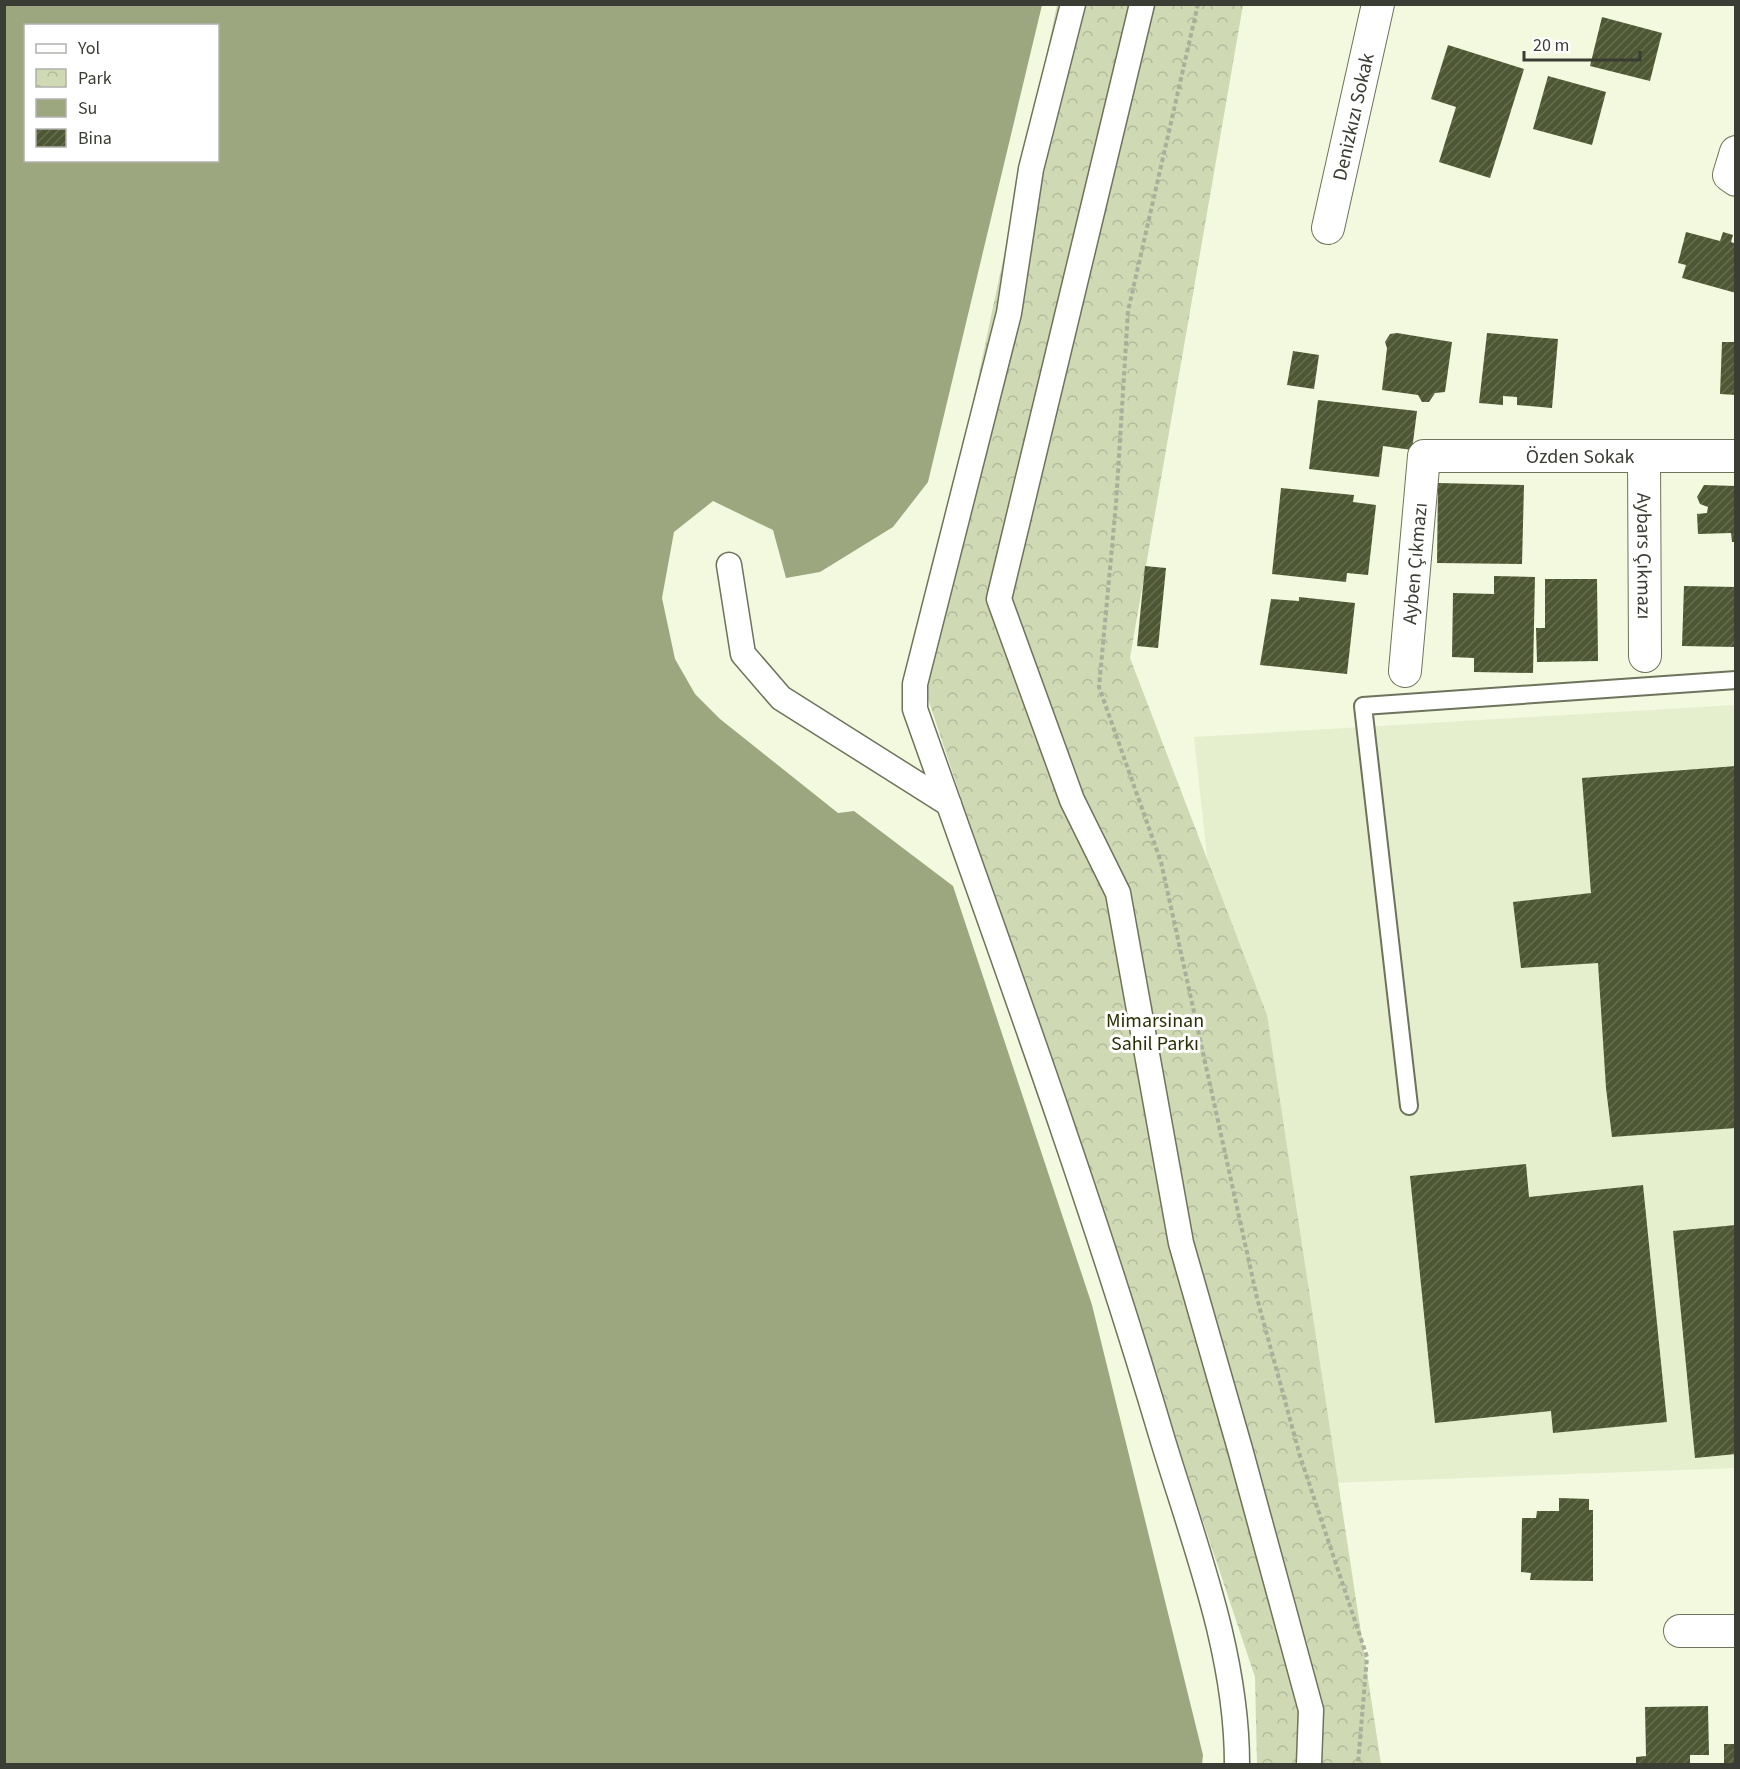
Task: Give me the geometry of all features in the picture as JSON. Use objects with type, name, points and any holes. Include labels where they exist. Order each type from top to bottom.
[{"type":"street","points":[[1073,4],[1031,169],[1009,313],[915,684],[915,709],[1021,1006],[1140,1362],[1225,1648],[1237,1764]]},
{"type":"street","points":[[1142,4],[999,599],[1072,800],[1118,893],[1181,1243],[1311,1710],[1309,1764]]},
{"type":"street","name":"Denizkızı Sokak","points":[[1328,228],[1378,4]]},
{"type":"street","name":"Özden Sokak","points":[[1424,456],[1736,456]]},
{"type":"street","name":"Ayben Çıkmazı","points":[[1405,671],[1424,456]]},
{"type":"street","name":"Aybars Çıkmazı","points":[[1644,456],[1646,656]]},
{"type":"street","points":[[729,565],[743,654],[781,698],[949,804]]},
{"type":"street","points":[[1680,1631],[1736,1631]]},
{"type":"lane","points":[[1409,1106],[1363,706],[1736,680]]},
{"type":"path","points":[[1198,4],[1128,311],[1116,504],[1099,687],[1161,862],[1257,1298],[1300,1455],[1367,1657],[1358,1764]]},
{"type":"shaded area","points":[[1735,705],[1735,1468],[1276,1485],[1194,737]]},
{"type":"green space","name":"Mimarsinan Sahil Parkı","points":[[1057,5],[1243,5],[1130,658],[1267,1015],[1381,1764],[1257,1764],[1255,1677],[917,666]]},
{"type":"water","points":[[5,4],[1042,5],[928,482],[893,527],[820,572],[786,578],[773,530],[713,501],[674,532],[662,598],[675,659],[695,694],[720,719],[838,813],[854,811],[953,886],[1092,1305],[1203,1755],[1202,1764],[5,1764]]},
{"type":"building","points":[[1602,17],[1662,33],[1650,81],[1590,66]]},
{"type":"building","points":[[1448,45],[1524,69],[1490,178],[1439,162],[1456,107],[1431,99]]},
{"type":"building","points":[[1548,76],[1606,92],[1592,145],[1533,129]]},
{"type":"building","points":[[1686,232],[1720,241],[1723,232],[1733,235],[1731,242],[1736,244],[1736,293],[1682,278],[1686,265],[1678,263]]},
{"type":"building","points":[[1397,333],[1452,342],[1445,392],[1435,393],[1429,402],[1422,402],[1418,395],[1382,390],[1387,348],[1385,342],[1390,334]]},
{"type":"building","points":[[1487,333],[1558,339],[1552,408],[1517,405],[1517,397],[1503,396],[1503,405],[1479,403]]},
{"type":"building","points":[[1722,342],[1736,342],[1736,395],[1720,394]]},
{"type":"building","points":[[1293,351],[1319,355],[1314,389],[1287,385]]},
{"type":"building","points":[[1318,400],[1417,411],[1412,450],[1383,446],[1379,477],[1309,469]]},
{"type":"building","points":[[1438,483],[1524,485],[1522,564],[1437,563]]},
{"type":"building","points":[[1704,485],[1736,486],[1736,542],[1732,542],[1731,533],[1698,534],[1697,514],[1707,513],[1708,507],[1700,504],[1697,497]]},
{"type":"building","points":[[1281,488],[1354,495],[1353,502],[1376,505],[1368,575],[1347,573],[1346,582],[1272,574]]},
{"type":"building","points":[[1145,566],[1166,568],[1158,648],[1137,646]]},
{"type":"building","points":[[1494,576],[1535,577],[1533,673],[1474,672],[1474,658],[1452,657],[1453,593],[1494,594]]},
{"type":"building","points":[[1545,579],[1597,579],[1598,661],[1537,662],[1536,628],[1545,628]]},
{"type":"building","points":[[1684,586],[1736,587],[1736,647],[1682,646]]},
{"type":"building","points":[[1299,597],[1355,603],[1347,674],[1260,665],[1271,599],[1299,601]]},
{"type":"building","points":[[1736,766],[1736,1128],[1612,1137],[1606,1088],[1598,963],[1521,968],[1513,902],[1591,893],[1582,778]]},
{"type":"building","points":[[1526,1164],[1529,1197],[1643,1185],[1667,1422],[1553,1433],[1551,1411],[1435,1423],[1410,1176]]},
{"type":"building","points":[[1736,1225],[1736,1454],[1695,1458],[1673,1231]]},
{"type":"building","points":[[1559,1498],[1589,1499],[1589,1510],[1593,1510],[1593,1581],[1530,1580],[1531,1573],[1521,1572],[1522,1518],[1536,1518],[1537,1511],[1559,1511]]},
{"type":"building","points":[[1708,1706],[1709,1755],[1690,1755],[1690,1764],[1636,1764],[1636,1757],[1646,1756],[1645,1707]]},
{"type":"building","points":[[1724,1744],[1736,1744],[1736,1764],[1724,1764]]}]
